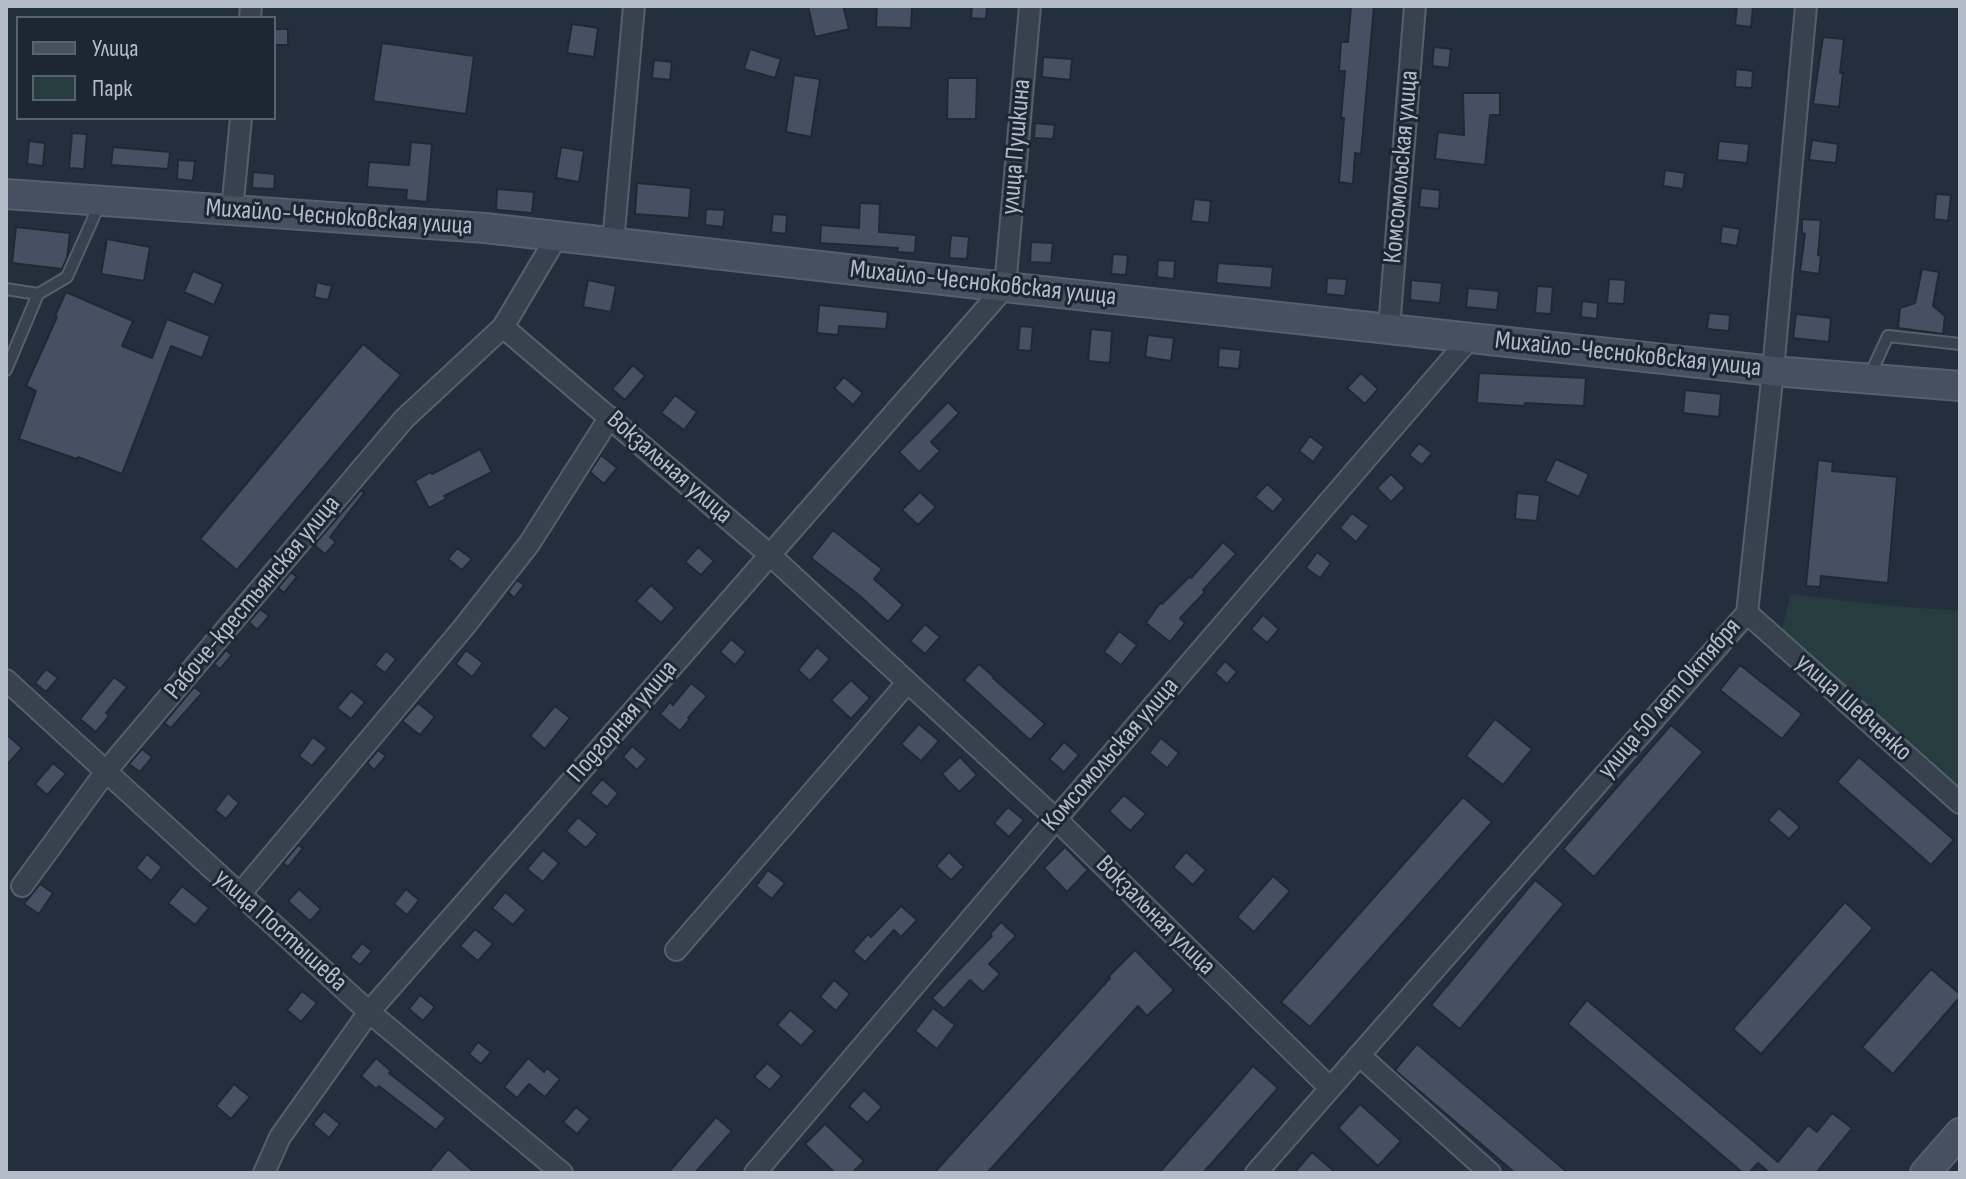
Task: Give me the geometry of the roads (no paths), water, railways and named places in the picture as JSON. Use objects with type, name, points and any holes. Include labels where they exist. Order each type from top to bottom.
[{"type":"main road","name":"Михайло-Чесноковская улица","points":[[6,194],[485,228],[1773,371],[1960,386]]},
{"type":"main road","points":[[1925,1173],[1960,1133]]},
{"type":"street","points":[[613,243],[634,6]]},
{"type":"street","name":"улица Пушкина","points":[[1005,287],[1030,6]]},
{"type":"street","name":"Комсомольская улица","points":[[1389,328],[1415,6]]},
{"type":"street","name":"улица 50 лет Октября","points":[[1256,1173],[1747,613],[1773,371],[1806,6]]},
{"type":"street","points":[[232,211],[241,120]]},
{"type":"street","points":[[503,327],[556,238]]},
{"type":"street","name":"Подгорная улица","points":[[264,1173],[280,1137],[369,1012],[1005,287]]},
{"type":"street","name":"Вокзальная улица","points":[[503,327],[770,555],[1056,819],[1330,1088]]},
{"type":"street","name":"Рабоче-крестьянская улица","points":[[22,886],[107,770],[404,419],[503,327]]},
{"type":"street","name":"Комсомольская улица","points":[[755,1173],[1470,338]]},
{"type":"street","points":[[240,894],[464,627],[529,544],[610,417]]},
{"type":"street","name":"улица Шевченко","points":[[1747,613],[1960,803]]},
{"type":"street","name":"улица Постышева","points":[[6,680],[369,1012],[562,1173]]},
{"type":"street","points":[[676,950],[907,683]]},
{"type":"street","points":[[1359,1055],[1490,1173]]},
{"type":"lane","points":[[6,370],[38,294],[67,277],[101,201]]},
{"type":"lane","points":[[6,289],[38,294]]},
{"type":"lane","points":[[1868,378],[1888,336],[1960,344]]}]
